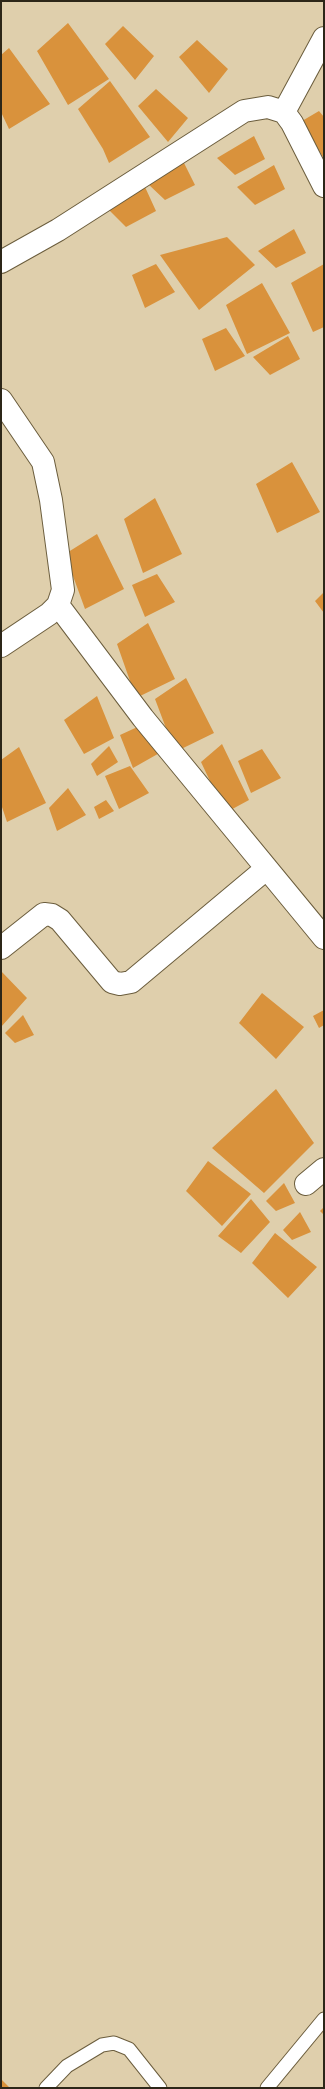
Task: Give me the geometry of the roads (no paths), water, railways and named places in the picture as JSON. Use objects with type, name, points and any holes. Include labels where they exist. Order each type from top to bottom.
[{"type":"street","points":[[284,112],[324,38]]},
{"type":"street","points":[[1,262],[58,230],[244,111],[268,107],[284,112],[292,123],[324,186]]},
{"type":"street","points":[[1,400],[43,462],[51,500],[63,590],[58,604],[49,614],[1,646]]},
{"type":"street","points":[[58,604],[143,718],[324,938]]},
{"type":"street","points":[[1,948],[44,914],[52,915],[60,920],[112,982],[120,984],[131,982],[266,869]]},
{"type":"street","points":[[306,1184],[324,1169]]},
{"type":"lane","points":[[266,2088],[324,2019]]},
{"type":"lane","points":[[46,2088],[67,2066],[102,2045],[114,2043],[129,2049],[160,2088]]}]
